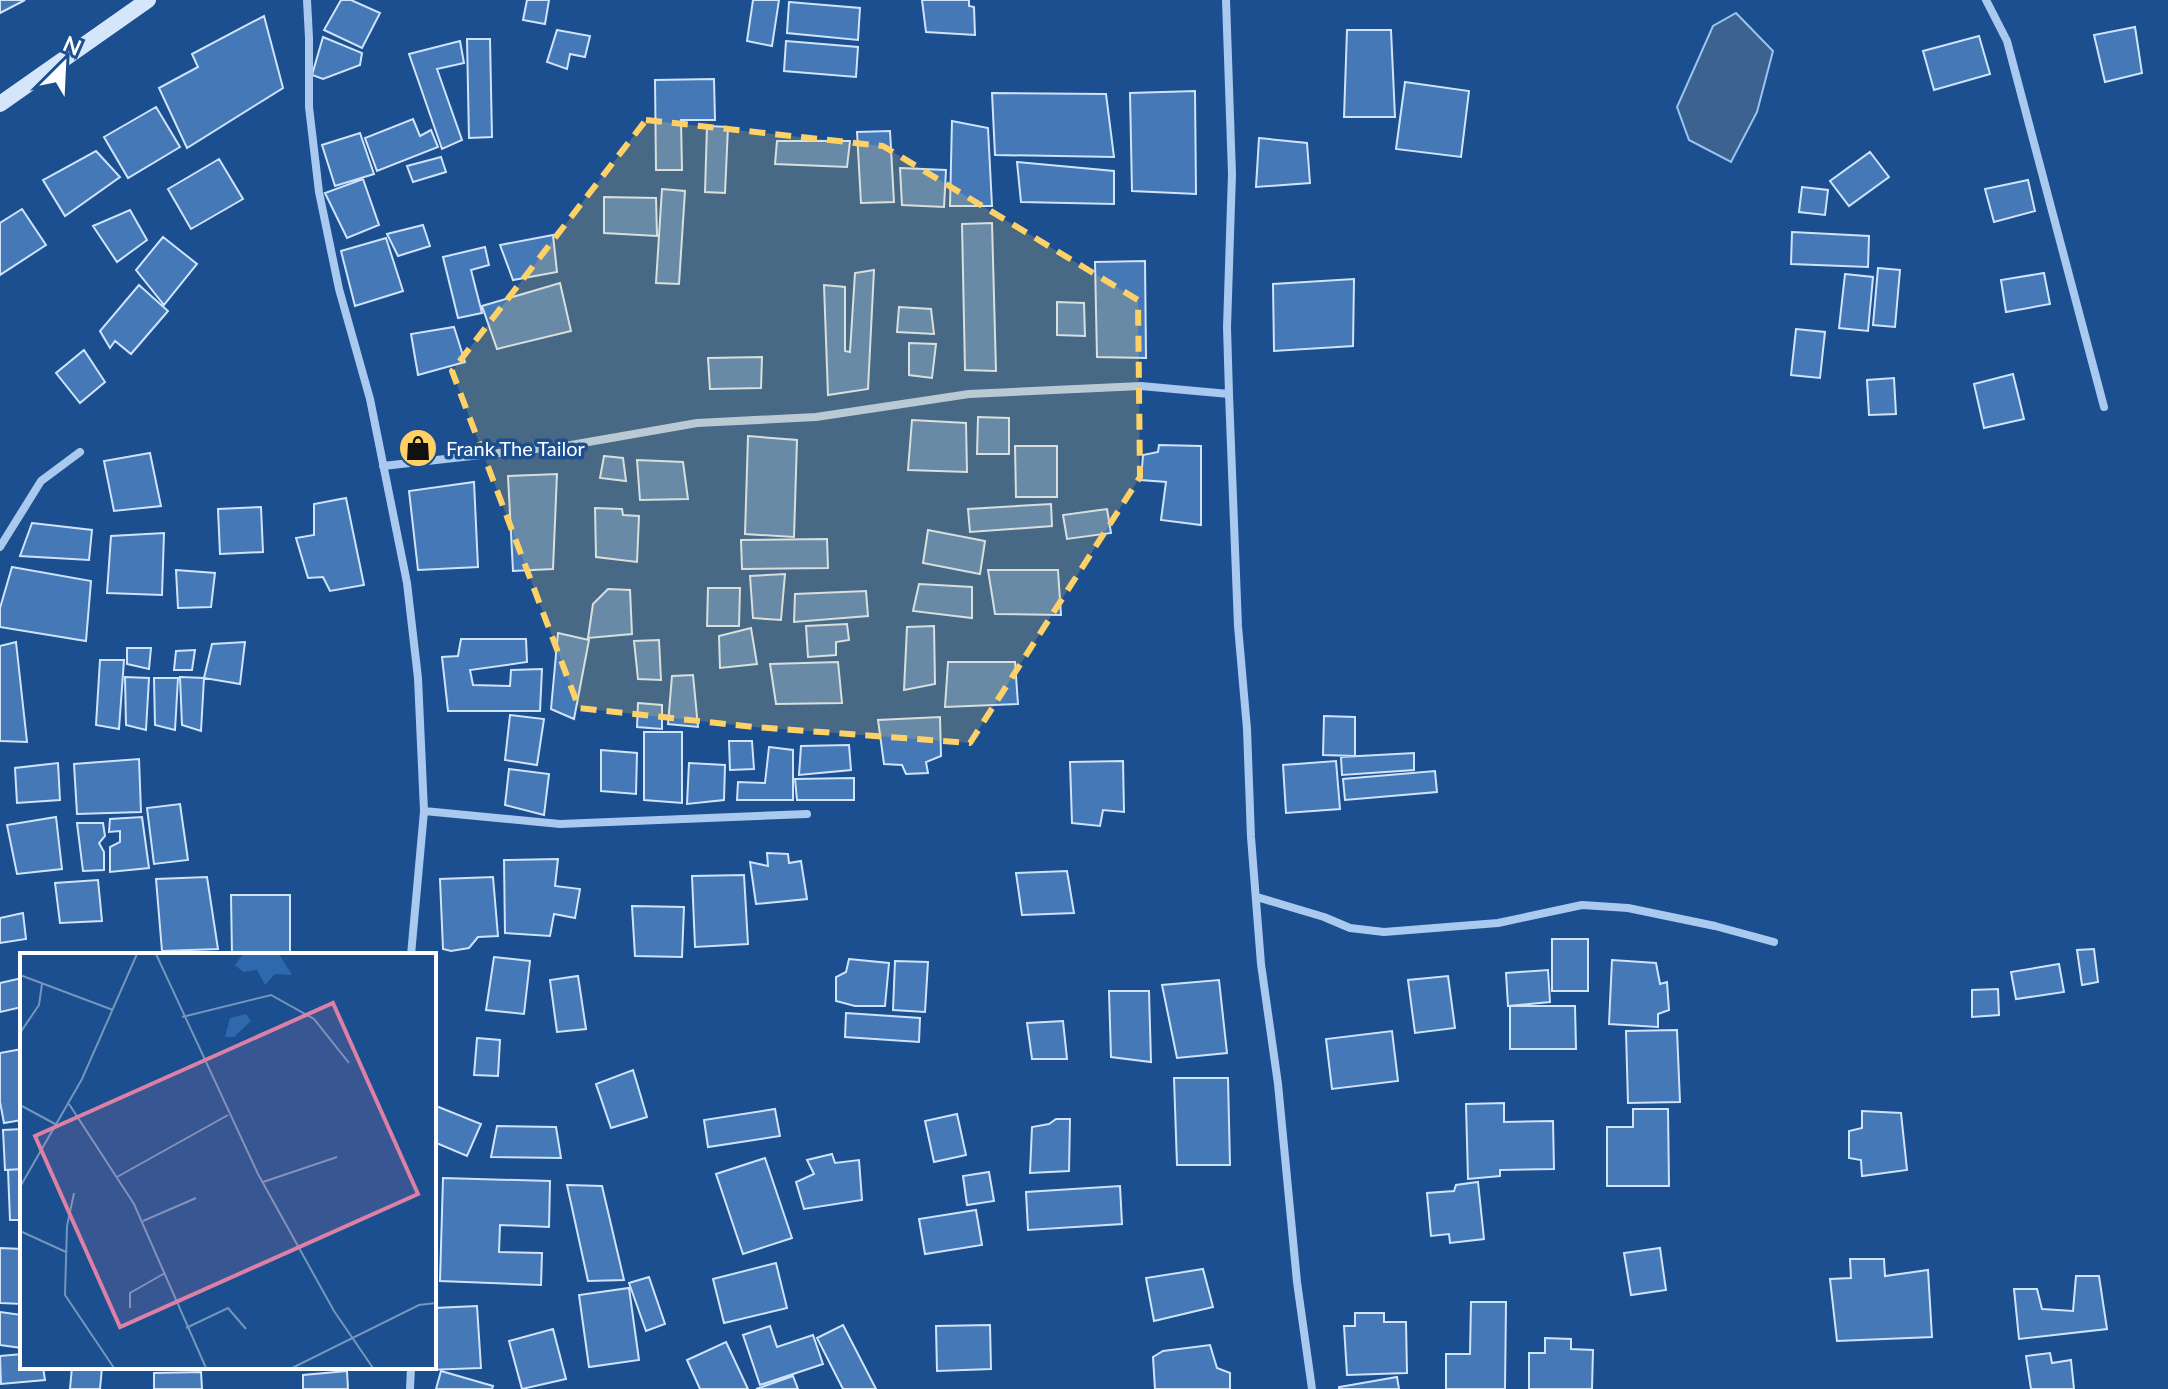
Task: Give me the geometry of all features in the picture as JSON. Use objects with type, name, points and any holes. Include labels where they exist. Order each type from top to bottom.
[{"type":"main road","points":[[0,104],[148,0]]},
{"type":"street","points":[[307,0],[309,107],[319,192],[339,289],[370,399],[407,583],[418,678],[424,811],[411,953]]},
{"type":"street","points":[[1226,0],[1232,174],[1227,327],[1238,626],[1261,964],[1278,1084],[1297,1282],[1312,1389]]},
{"type":"street","points":[[1986,0],[2007,41],[2104,407]]},
{"type":"street","points":[[383,466],[571,445],[697,423],[816,417],[969,394],[1141,386],[1229,394]]},
{"type":"street","points":[[0,547],[41,481],[80,452]]},
{"type":"street","points":[[424,811],[560,824],[807,814]]},
{"type":"street","points":[[1257,897],[1350,928],[1384,932],[1498,923],[1582,905],[1628,908],[1774,942]]},
{"type":"street","points":[[410,1389],[411,1369]]},
{"type":"highlighted area","points":[[646,120],[883,146],[1138,300],[1140,477],[970,743],[754,727],[579,708],[452,371]]},
{"type":"water","points":[[1736,13],[1773,51],[1757,112],[1731,162],[1689,140],[1677,107],[1713,26]]},
{"type":"building","points":[[0,0],[25,0],[0,13]]},
{"type":"building","points":[[341,0],[351,0],[380,13],[362,48],[324,30]]},
{"type":"building","points":[[527,0],[549,0],[545,24],[523,20]]},
{"type":"building","points":[[753,0],[779,0],[772,46],[747,41]]},
{"type":"building","points":[[922,0],[969,0],[969,6],[974,7],[975,35],[926,32]]},
{"type":"building","points":[[789,2],[860,8],[858,40],[787,33]]},
{"type":"building","points":[[264,16],[283,88],[187,148],[159,88],[198,67],[192,54]]},
{"type":"building","points":[[2135,27],[2142,73],[2105,82],[2094,35]]},
{"type":"building","points":[[557,30],[590,36],[585,57],[570,54],[567,69],[547,62]]},
{"type":"building","points":[[1347,30],[1391,30],[1395,117],[1344,117]]},
{"type":"building","points":[[1979,36],[1990,74],[1934,90],[1923,51]]},
{"type":"building","points":[[323,37],[362,53],[360,65],[323,79],[312,75]]},
{"type":"building","points":[[467,39],[490,39],[492,137],[469,138]]},
{"type":"building","points":[[460,41],[464,63],[437,69],[462,140],[442,149],[409,54]]},
{"type":"building","points":[[786,41],[858,47],[856,77],[784,71]]},
{"type":"building","points":[[714,79],[715,120],[681,120],[682,170],[656,170],[655,80]]},
{"type":"building","points":[[1405,82],[1469,91],[1461,157],[1396,149]]},
{"type":"building","points":[[1195,91],[1196,194],[1132,191],[1130,93]]},
{"type":"building","points":[[992,93],[1106,94],[1114,157],[995,155]]},
{"type":"building","points":[[156,107],[180,147],[128,178],[104,137]]},
{"type":"building","points":[[413,119],[420,136],[431,130],[438,147],[377,171],[365,138]]},
{"type":"building","points":[[952,121],[988,128],[992,206],[950,206]]},
{"type":"building","points":[[707,126],[728,127],[725,193],[705,192]]},
{"type":"building","points":[[890,131],[894,202],[861,203],[857,132]]},
{"type":"building","points":[[360,133],[374,174],[335,186],[322,145]]},
{"type":"building","points":[[1259,138],[1307,143],[1310,183],[1256,187]]},
{"type":"building","points":[[777,141],[850,141],[847,167],[775,164]]},
{"type":"building","points":[[96,151],[120,177],[65,216],[43,180]]},
{"type":"building","points":[[1870,152],[1889,177],[1849,206],[1830,181]]},
{"type":"building","points":[[441,157],[446,172],[413,182],[407,166]]},
{"type":"building","points":[[219,159],[243,199],[191,229],[168,189]]},
{"type":"building","points":[[1017,162],[1114,171],[1114,204],[1021,202]]},
{"type":"building","points":[[900,168],[946,170],[944,207],[902,205]]},
{"type":"building","points":[[363,179],[379,225],[347,238],[325,193]]},
{"type":"building","points":[[2028,180],[2035,211],[1994,222],[1985,189]]},
{"type":"building","points":[[1802,187],[1828,190],[1825,215],[1799,212]]},
{"type":"building","points":[[662,189],[685,191],[679,284],[656,283]]},
{"type":"building","points":[[604,197],[656,198],[657,236],[604,233]]},
{"type":"building","points":[[22,209],[46,245],[0,275],[0,223]]},
{"type":"building","points":[[130,210],[147,240],[117,262],[93,226]]},
{"type":"building","points":[[992,223],[996,371],[965,370],[962,224]]},
{"type":"building","points":[[423,225],[430,246],[398,256],[387,234]]},
{"type":"building","points":[[1792,232],[1869,236],[1868,267],[1791,264]]},
{"type":"building","points":[[553,235],[557,272],[513,280],[500,245]]},
{"type":"building","points":[[163,237],[197,264],[164,305],[136,270]]},
{"type":"building","points":[[386,238],[403,291],[355,306],[341,251]]},
{"type":"building","points":[[485,247],[489,265],[471,270],[482,313],[458,318],[443,257]]},
{"type":"building","points":[[1145,261],[1146,358],[1097,357],[1095,262]]},
{"type":"building","points":[[1878,268],[1900,270],[1895,327],[1873,325]]},
{"type":"building","points":[[874,270],[868,389],[828,395],[824,285],[845,287],[845,351],[850,352],[855,273]]},
{"type":"building","points":[[2044,273],[2050,304],[2006,312],[2001,280]]},
{"type":"building","points":[[1845,274],[1873,277],[1868,331],[1839,328]]},
{"type":"building","points":[[1354,279],[1353,346],[1274,351],[1273,284]]},
{"type":"building","points":[[560,283],[571,331],[497,349],[482,306]]},
{"type":"building","points":[[139,285],[168,311],[131,354],[115,341],[110,348],[100,331]]},
{"type":"building","points":[[1057,302],[1084,303],[1085,336],[1057,335]]},
{"type":"building","points":[[899,307],[931,309],[934,334],[897,332]]},
{"type":"building","points":[[454,327],[465,362],[418,375],[411,334]]},
{"type":"building","points":[[1796,329],[1825,332],[1820,378],[1791,375]]},
{"type":"building","points":[[909,343],[936,344],[932,378],[909,375]]},
{"type":"building","points":[[84,350],[105,382],[80,403],[56,373]]},
{"type":"building","points":[[762,357],[761,388],[710,389],[708,358]]},
{"type":"building","points":[[2013,374],[2024,419],[1984,428],[1974,384]]},
{"type":"building","points":[[1894,378],[1896,414],[1869,415],[1867,380]]},
{"type":"building","points":[[978,417],[1009,418],[1009,454],[977,454]]},
{"type":"building","points":[[912,420],[966,423],[967,472],[908,470]]},
{"type":"building","points":[[748,436],[797,440],[794,537],[745,534]]},
{"type":"building","points":[[1159,445],[1201,446],[1201,525],[1161,520],[1166,482],[1141,480],[1143,455],[1158,452]]},
{"type":"building","points":[[1015,446],[1057,446],[1057,497],[1016,497]]},
{"type":"building","points":[[150,453],[161,506],[114,511],[104,461]]},
{"type":"building","points":[[604,456],[623,458],[626,481],[600,478]]},
{"type":"building","points":[[637,460],[683,462],[688,499],[640,500]]},
{"type":"building","points":[[557,474],[553,569],[513,571],[508,476]]},
{"type":"building","points":[[474,482],[478,567],[418,570],[409,491]]},
{"type":"building","points":[[346,498],[364,585],[330,591],[323,577],[308,578],[296,538],[314,535],[314,504]]},
{"type":"building","points":[[1051,504],[1052,526],[970,532],[968,509]]},
{"type":"building","points":[[261,507],[263,552],[220,554],[218,509]]},
{"type":"building","points":[[595,508],[622,509],[623,515],[639,516],[637,562],[596,557]]},
{"type":"building","points":[[1107,509],[1111,533],[1067,539],[1063,515]]},
{"type":"building","points":[[32,523],[92,530],[89,560],[20,556]]},
{"type":"building","points":[[928,530],[985,541],[980,574],[923,563]]},
{"type":"building","points":[[164,533],[162,595],[107,593],[111,536]]},
{"type":"building","points":[[827,539],[828,568],[742,569],[741,540]]},
{"type":"building","points":[[12,567],[91,581],[86,641],[0,627],[0,608]]},
{"type":"building","points":[[176,570],[215,573],[211,607],[178,608]]},
{"type":"building","points":[[988,570],[1058,570],[1061,615],[995,614]]},
{"type":"building","points":[[785,574],[781,620],[753,618],[750,576]]},
{"type":"building","points":[[919,584],[972,587],[972,618],[913,611]]},
{"type":"building","points":[[708,588],[740,588],[739,626],[707,626]]},
{"type":"building","points":[[608,589],[630,590],[632,634],[588,638],[593,604]]},
{"type":"building","points":[[866,591],[868,616],[794,622],[795,594]]},
{"type":"building","points":[[847,624],[849,640],[836,642],[836,655],[808,657],[806,626]]},
{"type":"building","points":[[934,626],[935,684],[904,690],[907,627]]},
{"type":"building","points":[[751,628],[757,664],[720,668],[719,636]]},
{"type":"building","points":[[558,633],[589,640],[574,719],[551,709]]},
{"type":"building","points":[[461,639],[526,639],[527,662],[470,670],[473,685],[510,686],[511,670],[542,669],[540,711],[448,711],[442,657],[458,656]]},
{"type":"building","points":[[659,640],[661,680],[638,679],[634,641]]},
{"type":"building","points":[[16,642],[27,742],[0,741],[0,646]]},
{"type":"building","points":[[245,642],[240,684],[204,678],[212,644]]},
{"type":"building","points":[[127,648],[151,648],[149,669],[127,664]]},
{"type":"building","points":[[195,650],[192,670],[174,670],[176,651]]},
{"type":"building","points":[[100,660],[124,660],[119,729],[96,725]]},
{"type":"building","points":[[838,662],[842,703],[776,704],[770,664]]},
{"type":"building","points":[[948,662],[1015,662],[1018,704],[945,707]]},
{"type":"building","points":[[693,675],[698,727],[668,724],[672,676]]},
{"type":"building","points":[[125,677],[149,678],[146,730],[126,725]]},
{"type":"building","points":[[180,677],[204,678],[201,731],[182,725]]},
{"type":"building","points":[[154,678],[178,678],[175,730],[155,725]]},
{"type":"building","points":[[638,703],[662,705],[662,729],[637,727]]},
{"type":"building","points":[[510,715],[544,719],[537,765],[505,760]]},
{"type":"building","points":[[1324,716],[1355,717],[1355,756],[1323,755]]},
{"type":"building","points":[[940,717],[941,756],[926,762],[928,773],[906,774],[902,765],[884,764],[878,720]]},
{"type":"building","points":[[644,732],[682,732],[682,803],[644,800]]},
{"type":"building","points":[[729,741],[752,741],[754,769],[730,770]]},
{"type":"building","points":[[849,745],[851,770],[799,775],[801,746]]},
{"type":"building","points":[[769,747],[793,750],[793,800],[737,800],[738,782],[765,783]]},
{"type":"building","points":[[601,750],[637,753],[636,794],[601,791]]},
{"type":"building","points":[[1414,753],[1414,770],[1342,775],[1341,757]]},
{"type":"building","points":[[139,759],[141,812],[77,814],[74,764]]},
{"type":"building","points":[[1123,761],[1124,812],[1103,810],[1100,826],[1072,823],[1070,762]]},
{"type":"building","points":[[1336,761],[1340,809],[1286,813],[1283,765]]},
{"type":"building","points":[[58,763],[60,800],[17,803],[15,768]]},
{"type":"building","points":[[689,763],[725,765],[724,800],[687,804]]},
{"type":"building","points":[[509,769],[549,774],[544,815],[505,805]]},
{"type":"building","points":[[1435,771],[1437,792],[1345,800],[1343,779]]},
{"type":"building","points":[[854,778],[854,800],[797,800],[795,779]]},
{"type":"building","points":[[180,804],[188,860],[154,864],[147,808]]},
{"type":"building","points":[[56,817],[62,869],[17,874],[7,825]]},
{"type":"building","points":[[142,817],[149,868],[110,872],[110,847],[120,842],[120,831],[109,832],[110,819]]},
{"type":"building","points":[[77,823],[103,823],[105,836],[99,843],[104,852],[104,870],[83,871]]},
{"type":"building","points":[[767,853],[788,854],[789,863],[801,861],[807,899],[756,904],[750,862],[768,866]]},
{"type":"building","points":[[558,859],[555,886],[580,889],[575,918],[554,914],[550,936],[505,933],[504,860]]},
{"type":"building","points":[[1067,871],[1074,913],[1022,915],[1016,873]]},
{"type":"building","points":[[744,875],[748,944],[695,947],[692,876]]},
{"type":"building","points":[[207,877],[218,949],[162,951],[156,879]]},
{"type":"building","points":[[493,877],[498,936],[478,937],[469,948],[443,949],[440,879]]},
{"type":"building","points":[[98,880],[102,921],[60,923],[55,883]]},
{"type":"building","points":[[231,895],[290,895],[290,953],[232,953]]},
{"type":"building","points":[[632,906],[684,907],[682,957],[635,956]]},
{"type":"building","points":[[23,913],[26,939],[0,943],[0,918]]},
{"type":"building","points":[[1552,939],[1588,939],[1588,991],[1552,991]]},
{"type":"building","points":[[2094,949],[2098,982],[2082,985],[2077,950]]},
{"type":"building","points":[[494,957],[530,961],[524,1014],[486,1010]]},
{"type":"building","points":[[849,959],[889,963],[885,1006],[855,1006],[836,1001],[836,977],[846,972]]},
{"type":"building","points":[[1612,960],[1656,963],[1660,984],[1667,982],[1669,1010],[1658,1014],[1658,1027],[1609,1024]]},
{"type":"building","points":[[895,961],[928,962],[925,1012],[893,1010]]},
{"type":"building","points":[[2059,964],[2064,992],[2016,999],[2011,972]]},
{"type":"building","points":[[1548,970],[1550,1002],[1508,1006],[1506,973]]},
{"type":"building","points":[[578,976],[586,1029],[557,1032],[550,980]]},
{"type":"building","points":[[1448,976],[1455,1028],[1415,1033],[1408,980]]},
{"type":"building","points":[[20,978],[20,1007],[0,1012],[0,983]]},
{"type":"building","points":[[1219,980],[1227,1053],[1177,1058],[1162,985]]},
{"type":"building","points":[[1998,989],[1999,1015],[1972,1017],[1972,990]]},
{"type":"building","points":[[1109,991],[1149,991],[1151,1062],[1111,1057]]},
{"type":"building","points":[[1510,1006],[1575,1006],[1576,1049],[1510,1049]]},
{"type":"building","points":[[846,1013],[920,1018],[919,1042],[845,1037]]},
{"type":"building","points":[[1063,1021],[1067,1059],[1032,1059],[1027,1023]]},
{"type":"building","points":[[1677,1030],[1680,1102],[1628,1103],[1626,1031]]},
{"type":"building","points":[[1392,1031],[1398,1081],[1332,1089],[1326,1039]]},
{"type":"building","points":[[477,1038],[500,1040],[498,1076],[474,1075]]},
{"type":"building","points":[[20,1049],[20,1120],[4,1123],[0,1102],[0,1053]]},
{"type":"building","points":[[633,1070],[647,1117],[611,1128],[596,1084]]},
{"type":"building","points":[[1174,1078],[1228,1078],[1230,1165],[1177,1165]]},
{"type":"building","points":[[1504,1103],[1504,1122],[1553,1121],[1554,1169],[1500,1170],[1500,1176],[1468,1179],[1466,1104]]},
{"type":"building","points":[[436,1106],[481,1124],[467,1156],[436,1143]]},
{"type":"building","points":[[775,1109],[780,1136],[708,1147],[704,1120]]},
{"type":"building","points":[[1633,1109],[1668,1109],[1669,1186],[1607,1186],[1607,1127],[1633,1127]]},
{"type":"building","points":[[1862,1111],[1901,1113],[1907,1170],[1862,1176],[1861,1160],[1849,1158],[1849,1131],[1862,1128]]},
{"type":"building","points":[[957,1114],[966,1155],[934,1162],[925,1121]]},
{"type":"building","points":[[1056,1119],[1070,1119],[1069,1171],[1030,1173],[1032,1127],[1049,1124]]},
{"type":"building","points":[[497,1126],[556,1127],[561,1158],[491,1157]]},
{"type":"building","points":[[20,1129],[20,1169],[5,1170],[3,1130]]},
{"type":"building","points":[[832,1154],[835,1163],[859,1160],[862,1200],[804,1209],[796,1182],[814,1174],[807,1160]]},
{"type":"building","points":[[765,1158],[792,1238],[743,1254],[716,1174]]},
{"type":"building","points":[[20,1169],[20,1220],[10,1220],[8,1170]]},
{"type":"building","points":[[989,1172],[994,1201],[967,1205],[963,1176]]},
{"type":"building","points":[[443,1178],[550,1181],[549,1227],[500,1225],[499,1252],[542,1253],[541,1285],[440,1281]]},
{"type":"building","points":[[1478,1182],[1484,1239],[1450,1243],[1449,1234],[1431,1236],[1427,1193],[1454,1191],[1456,1185]]},
{"type":"building","points":[[567,1185],[602,1186],[624,1280],[588,1281]]},
{"type":"building","points":[[1120,1186],[1122,1224],[1028,1230],[1026,1192]]},
{"type":"building","points":[[976,1210],[982,1245],[925,1254],[919,1219]]},
{"type":"building","points":[[0,1248],[20,1249],[20,1304],[0,1303]]},
{"type":"building","points":[[1660,1248],[1666,1290],[1631,1295],[1624,1253]]},
{"type":"building","points":[[1850,1259],[1884,1259],[1885,1276],[1928,1270],[1932,1337],[1837,1341],[1830,1279],[1851,1278]]},
{"type":"building","points":[[776,1263],[787,1308],[724,1323],[713,1279]]},
{"type":"building","points":[[1203,1269],[1213,1307],[1154,1321],[1146,1278]]},
{"type":"building","points":[[2076,1276],[2099,1276],[2107,1329],[2019,1339],[2014,1289],[2037,1289],[2042,1309],[2073,1311]]},
{"type":"building","points":[[649,1277],[665,1324],[646,1331],[629,1283]]},
{"type":"building","points":[[629,1288],[639,1360],[589,1367],[579,1295]]},
{"type":"building","points":[[1471,1302],[1506,1302],[1505,1389],[1446,1389],[1446,1354],[1470,1354]]},
{"type":"building","points":[[477,1306],[481,1368],[425,1370],[436,1369],[436,1308]]},
{"type":"building","points":[[0,1312],[20,1315],[20,1348],[0,1345]]},
{"type":"building","points":[[1355,1313],[1384,1313],[1384,1322],[1406,1322],[1407,1373],[1347,1375],[1344,1326],[1355,1326]]},
{"type":"building","points":[[843,1325],[876,1389],[843,1389],[817,1338]]},
{"type":"building","points":[[990,1325],[991,1369],[937,1371],[936,1326]]},
{"type":"building","points":[[770,1326],[777,1347],[813,1335],[823,1364],[760,1385],[743,1335]]},
{"type":"building","points":[[553,1329],[566,1379],[522,1389],[509,1341]]},
{"type":"building","points":[[1545,1338],[1571,1339],[1571,1349],[1593,1350],[1592,1389],[1529,1389],[1529,1353],[1545,1353]]},
{"type":"building","points":[[726,1342],[748,1389],[700,1389],[687,1360]]},
{"type":"building","points":[[1210,1345],[1217,1368],[1230,1373],[1230,1389],[1155,1389],[1153,1357],[1163,1351]]},
{"type":"building","points":[[2050,1353],[2052,1363],[2071,1360],[2074,1389],[2031,1389],[2026,1356]]},
{"type":"building","points":[[20,1354],[20,1369],[43,1369],[45,1380],[1,1384],[0,1356]]},
{"type":"building","points":[[72,1369],[102,1369],[100,1389],[70,1389]]},
{"type":"building","points":[[347,1371],[348,1389],[303,1389],[303,1375]]},
{"type":"building","points":[[441,1371],[493,1386],[492,1389],[436,1389]]},
{"type":"building","points":[[201,1372],[202,1389],[154,1389],[154,1373]]},
{"type":"building","points":[[793,1376],[798,1389],[756,1389]]},
{"type":"building","points":[[1397,1377],[1399,1389],[1339,1389],[1339,1387]]},
{"type":"place","name":"Frank The Tailor","points":[[418,448]]}]
